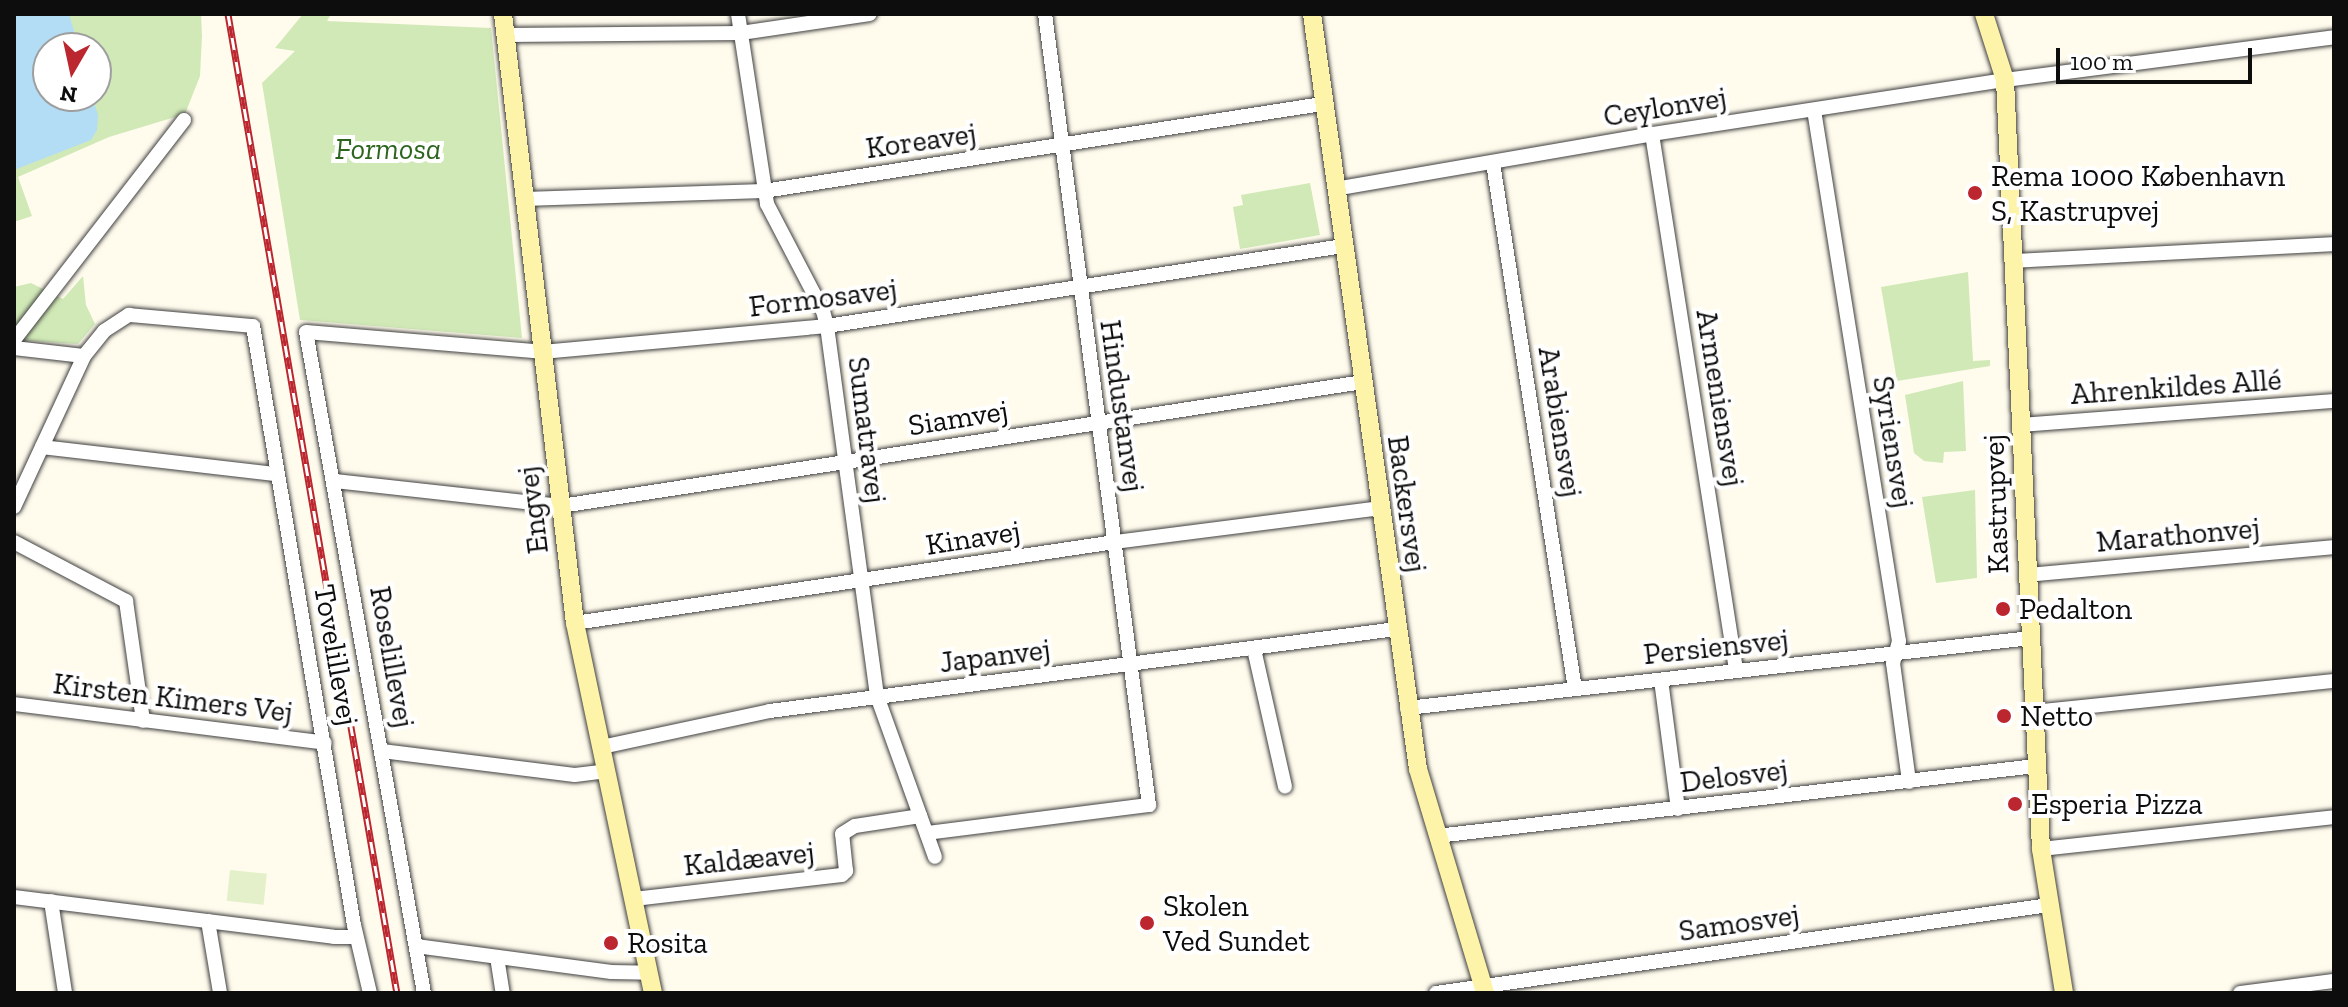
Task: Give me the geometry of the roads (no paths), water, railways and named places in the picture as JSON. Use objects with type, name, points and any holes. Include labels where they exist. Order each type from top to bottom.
[{"type":"street","name":"Engvej","points":[[503,14],[575,623],[653,993]]},
{"type":"street","name":"Sumatravej","points":[[738,14],[767,204],[823,311],[827,326],[877,696],[935,857]]},
{"type":"street","points":[[506,35],[741,33],[870,14]]},
{"type":"street","name":"Hindustanvej","points":[[927,833],[1149,805],[1045,14]]},
{"type":"street","name":"Backersvej","points":[[1313,14],[1322,104],[1407,708],[1418,769],[1484,989]]},
{"type":"street","name":"Kastrupvej","points":[[1984,14],[2005,80],[2041,849],[2064,993]]},
{"type":"street","name":"Ceylonvej","points":[[1335,189],[1652,134],[2005,80],[2334,37]]},
{"type":"street","name":"Koreavej","points":[[524,199],[764,191],[1322,104]]},
{"type":"street","name":"Syriensvej","points":[[1814,110],[1899,641],[1893,663],[1909,782]]},
{"type":"street","points":[[14,340],[184,120]]},
{"type":"street","name":"Armeniensvej","points":[[1652,134],[1736,670]]},
{"type":"street","name":"Arabiensvej","points":[[1493,163],[1575,689]]},
{"type":"street","points":[[2013,261],[2334,244]]},
{"type":"street","name":"Formosavej","points":[[306,332],[542,352],[827,326],[1343,246]]},
{"type":"street","name":"Tovelillevej","points":[[84,356],[104,331],[129,315],[253,326],[356,937],[370,993]]},
{"type":"street","name":"Roselillevej","points":[[306,332],[424,993]]},
{"type":"street","points":[[14,348],[84,356],[14,507]]},
{"type":"street","name":"Siamvej","points":[[335,481],[561,506],[1363,382]]},
{"type":"street","name":"Ahrenkildes Allé","points":[[2021,425],[2334,401]]},
{"type":"street","points":[[42,447],[276,474]]},
{"type":"street","name":"Kinavej","points":[[575,623],[1115,542],[1380,508]]},
{"type":"street","points":[[14,542],[126,601],[143,721]]},
{"type":"street","name":"Marathonvej","points":[[2027,575],[2334,547]]},
{"type":"street","name":"Japanvej","points":[[602,747],[770,711],[1396,629]]},
{"type":"street","name":"Persiensvej","points":[[1407,708],[2031,638]]},
{"type":"street","points":[[1254,649],[1285,787]]},
{"type":"street","points":[[1661,680],[1678,809]]},
{"type":"street","points":[[2033,712],[2334,681]]},
{"type":"street","name":"Kirsten Kimers Vej","points":[[14,704],[325,743]]},
{"type":"street","points":[[382,751],[575,775],[607,771]]},
{"type":"street","name":"Delosvej","points":[[1437,836],[2036,766]]},
{"type":"street","name":"Kaldæavej","points":[[634,899],[842,875],[846,871],[842,834],[855,826],[920,816]]},
{"type":"street","points":[[2041,849],[2334,817]]},
{"type":"street","points":[[14,897],[356,937]]},
{"type":"street","points":[[51,901],[65,993]]},
{"type":"street","name":"Samosvej","points":[[1436,993],[1484,989],[2049,905]]},
{"type":"street","points":[[208,921],[220,993]]},
{"type":"street","points":[[416,946],[650,973]]},
{"type":"street","points":[[497,957],[503,993]]},
{"type":"street","points":[[2240,993],[2334,981]]},
{"type":"water","points":[[14,14],[69,14],[74,32],[32,32],[32,112],[97,112],[97,130],[91,140],[14,170]]},
{"type":"railway","points":[[228,14],[397,993]]},
{"type":"place","name":"Rema 1000 København S, Kastrupvej","points":[[1975,193]]},
{"type":"place","name":"Pedalton","points":[[2003,609]]},
{"type":"place","name":"Netto","points":[[2004,716]]},
{"type":"place","name":"Esperia Pizza","points":[[2015,804]]},
{"type":"place","name":"Skolen Ved Sundet","points":[[1147,923]]},
{"type":"place","name":"Rosita","points":[[611,943]]},
{"type":"park label","name":"Formosa","points":[[388,149]]}]
